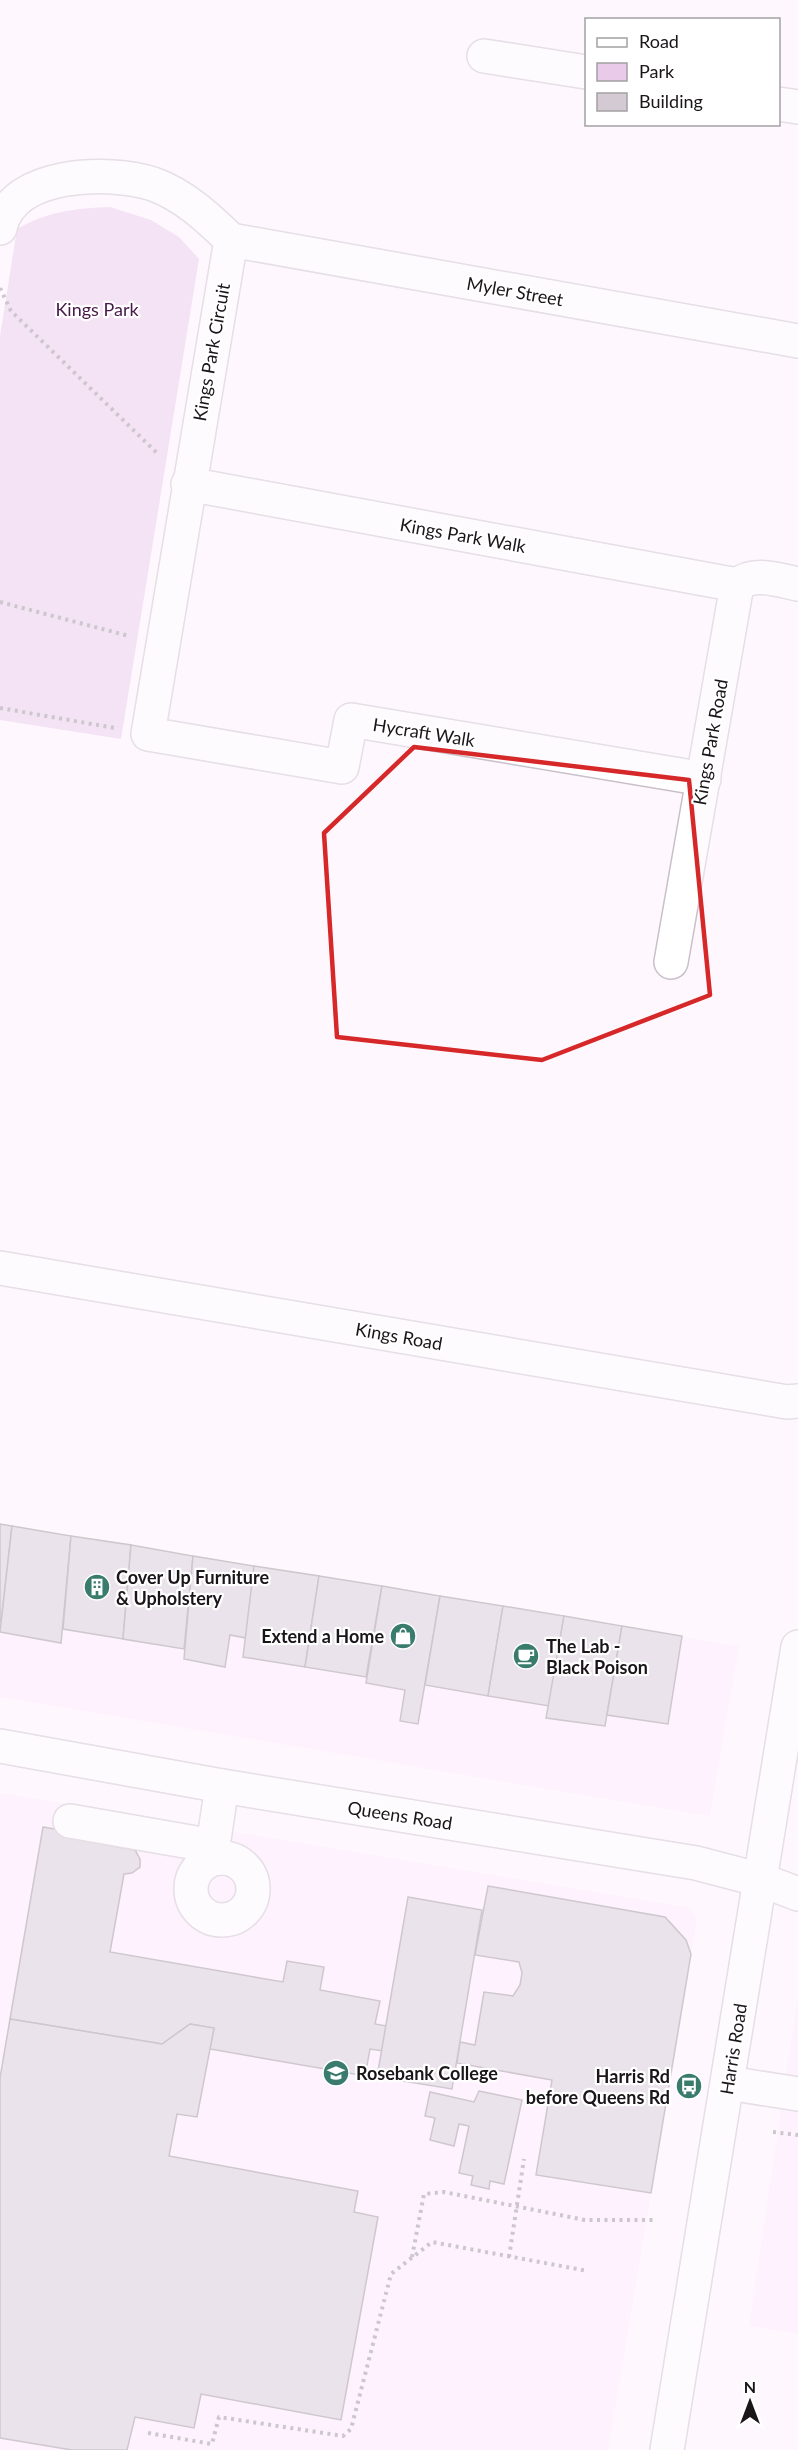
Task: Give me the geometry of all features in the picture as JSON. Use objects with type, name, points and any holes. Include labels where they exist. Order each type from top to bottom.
[{"type":"street","points":[[484,56],[585,72]]},
{"type":"street","points":[[780,104],[798,107]]},
{"type":"street","points":[[0,228],[8,209],[36,188],[75,178],[110,176],[154,184],[179,197],[231,240]]},
{"type":"street","name":"Myler Street","points":[[231,240],[798,341]]},
{"type":"street","name":"Kings Park Circuit","points":[[148,734],[188,484],[231,240]]},
{"type":"street","name":"Kings Park Walk","points":[[188,484],[737,585]]},
{"type":"street","points":[[737,585],[746,579],[760,577],[798,584]]},
{"type":"street","name":"Kings Park Road","points":[[671,962],[737,585]]},
{"type":"street","name":"Hycraft Walk","points":[[148,734],[342,767],[351,720],[704,779]]},
{"type":"street","name":"Kings Road","points":[[0,1268],[787,1402],[798,1401]]},
{"type":"street","name":"Harris Road","points":[[667,2450],[798,1647]]},
{"type":"street","name":"Queens Road","points":[[0,1746],[222,1786],[696,1863],[761,1880],[798,1894]]},
{"type":"street","points":[[70,1821],[216,1852],[222,1786]]},
{"type":"street","points":[[728,2083],[798,2094]]},
{"type":"path","points":[[0,288],[11,311],[188,484]]},
{"type":"path","points":[[0,602],[162,645]]},
{"type":"path","points":[[0,708],[148,734]]},
{"type":"path","points":[[773,2132],[798,2135]]},
{"type":"path","points":[[509,2257],[524,2159]]},
{"type":"path","points":[[412,2258],[424,2194],[444,2192],[585,2220],[653,2220]]},
{"type":"path","points":[[148,2433],[212,2444],[219,2417],[343,2436],[351,2429],[391,2274],[432,2242],[588,2271]]},
{"type":"highlighted area","points":[[414,747],[689,780],[710,995],[542,1060],[337,1037],[324,833]]},
{"type":"shaded area","points":[[0,1524],[739,1646],[710,1816],[0,1697]]},
{"type":"shaded area","name":"Rosebank College","points":[[0,1793],[690,1908],[697,1918],[608,2450],[0,2450]]},
{"type":"shaded area","points":[[798,1995],[798,2334],[749,2326]]},
{"type":"green space","name":"Kings Park","points":[[110,207],[151,220],[179,237],[199,259],[121,739],[0,720],[0,336],[17,229],[62,212]]},
{"type":"building","points":[[0,1524],[12,1526],[1,1622],[0,1622]]},
{"type":"building","points":[[12,1526],[71,1536],[61,1643],[0,1632]]},
{"type":"building","name":"Cover Up Furniture & Upholstery","points":[[71,1536],[131,1545],[123,1639],[63,1629]]},
{"type":"building","points":[[131,1545],[193,1556],[184,1649],[123,1639]]},
{"type":"building","points":[[193,1556],[254,1566],[246,1638],[230,1635],[225,1667],[184,1659]]},
{"type":"building","points":[[254,1566],[319,1576],[305,1667],[243,1657]]},
{"type":"building","points":[[319,1576],[382,1586],[366,1677],[305,1667]]},
{"type":"building","name":"Extend a Home","points":[[382,1586],[440,1596],[418,1724],[400,1721],[405,1690],[366,1683]]},
{"type":"building","points":[[440,1596],[503,1606],[488,1696],[425,1685]]},
{"type":"building","name":"The Lab - Black Poison","points":[[503,1606],[564,1616],[549,1706],[488,1696]]},
{"type":"building","points":[[564,1616],[622,1626],[605,1726],[546,1718]]},
{"type":"building","points":[[622,1626],[682,1636],[668,1724],[607,1715]]},
{"type":"building","points":[[43,1827],[103,1837],[102,1844],[135,1850],[140,1859],[140,1867],[132,1873],[124,1874],[110,1952],[283,1982],[287,1961],[324,1967],[320,1990],[380,2001],[375,2024],[387,2026],[383,2051],[370,2049],[365,2076],[210,2049],[214,2028],[190,2024],[162,2044],[10,2019]]},
{"type":"building","points":[[488,1886],[665,1917],[686,1940],[691,1954],[651,2193],[536,2175],[552,2080],[457,2063],[460,2042],[475,2045],[484,1992],[513,1996],[520,1985],[522,1973],[519,1962],[475,1955]]},
{"type":"building","points":[[408,1897],[482,1910],[452,2089],[377,2077]]},
{"type":"building","points":[[10,2019],[162,2044],[190,2024],[214,2028],[197,2117],[177,2114],[169,2156],[358,2191],[354,2212],[378,2217],[341,2420],[201,2394],[194,2428],[135,2417],[127,2450],[72,2450],[0,2438],[0,2078]]},
{"type":"building","points":[[479,2091],[522,2100],[504,2184],[490,2181],[489,2189],[471,2185],[473,2176],[459,2173],[469,2126],[459,2124],[454,2146],[430,2140],[435,2118],[425,2116],[430,2092],[474,2102]]},
{"type":"place","name":"Cover Up Furniture & Upholstery","points":[[97,1587]]},
{"type":"place","name":"Extend a Home","points":[[403,1636]]},
{"type":"place","name":"The Lab - Black Poison","points":[[526,1656]]},
{"type":"place","name":"Rosebank College","points":[[336,2073]]},
{"type":"place","name":"Harris Rd before Queens Rd","points":[[689,2086]]}]
